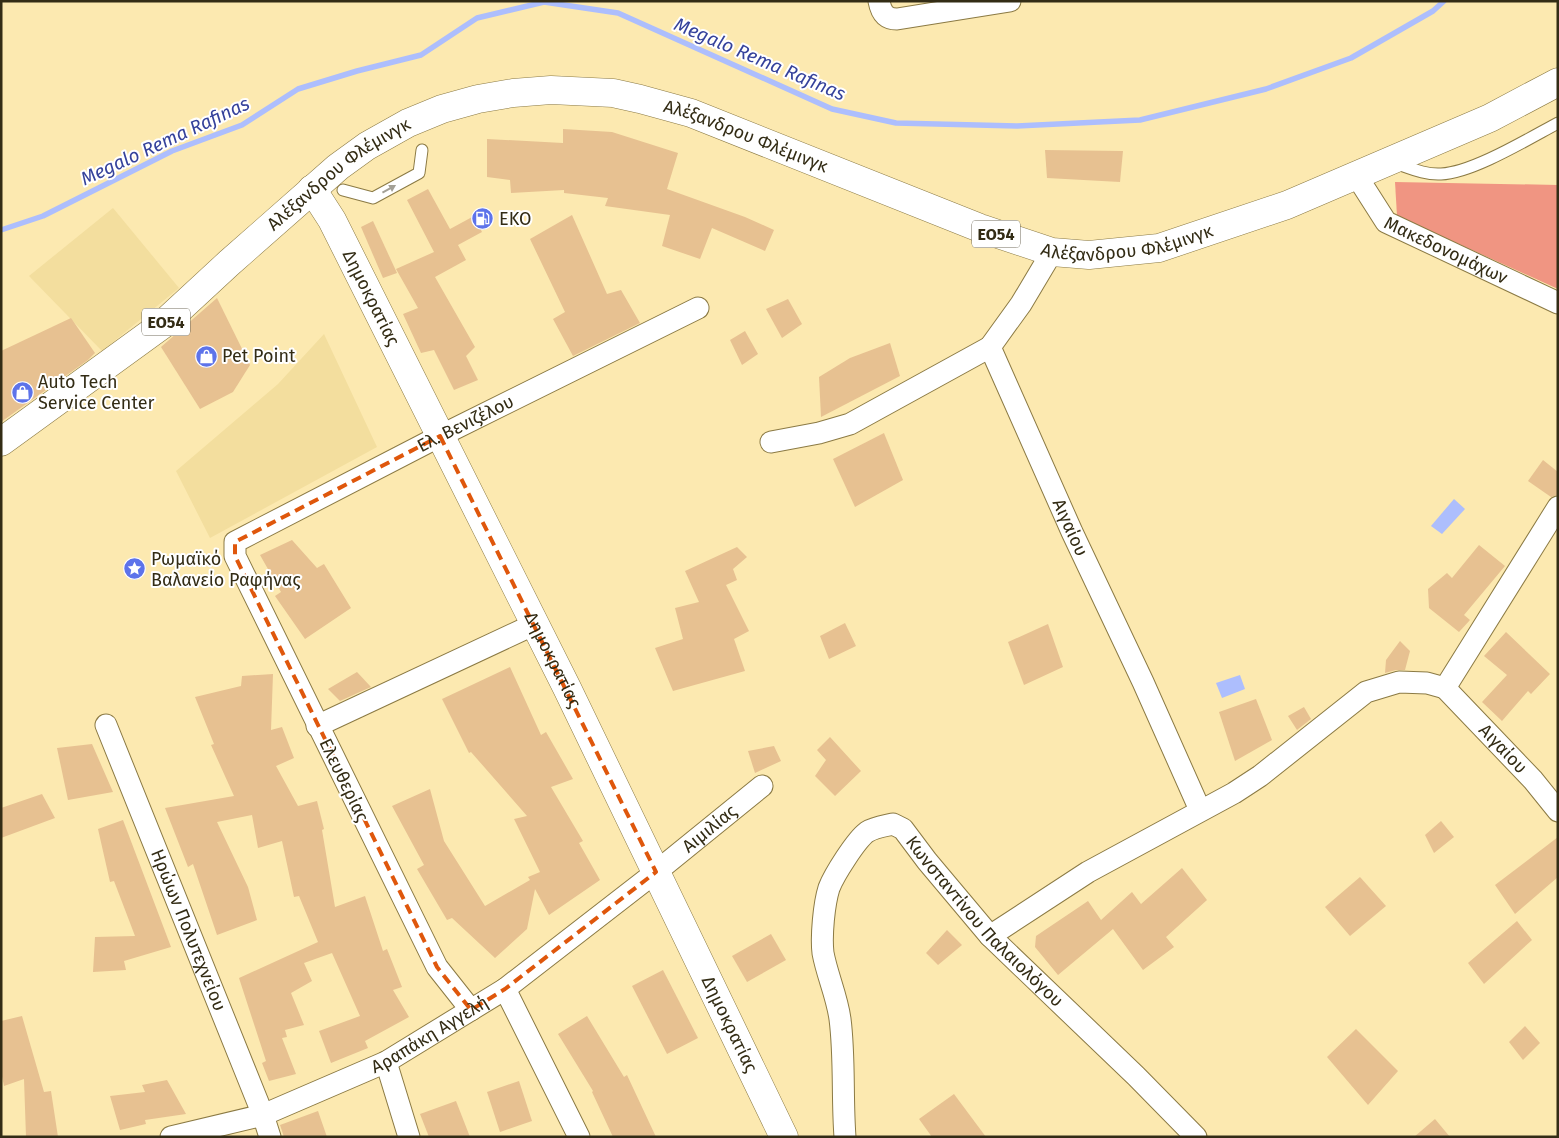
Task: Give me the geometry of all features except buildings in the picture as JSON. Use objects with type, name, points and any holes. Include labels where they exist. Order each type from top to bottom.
[{"type":"main road","name":"Αλέξανδρου Φλέμινγκ","points":[[1,442],[162,325],[338,167],[368,146],[408,123],[442,109],[478,99],[513,92],[551,90],[604,92],[640,98],[691,113],[980,228],[1052,252],[1089,254],[1159,248],[1288,205],[1490,118],[1558,82]]},
{"type":"main road","name":"Δημοκρατίας","points":[[312,189],[332,220],[535,624],[784,1137]]},
{"type":"street","points":[[879,1],[886,17],[897,19],[1010,1]]},
{"type":"street","name":"Μακεδονομάχων","points":[[1356,175],[1386,222],[1558,303]]},
{"type":"street","points":[[771,442],[819,433],[850,424],[990,347],[1021,304],[1052,252]]},
{"type":"street","name":"Ελ. Βενιζέλου","points":[[235,542],[440,436],[698,308]]},
{"type":"street","name":"Αιγαίου","points":[[990,347],[1072,532],[1143,682],[1200,810]]},
{"type":"street","points":[[990,936],[1088,872],[1234,793],[1260,776],[1366,692],[1399,682],[1427,683],[1445,688],[1558,507]]},
{"type":"street","name":"Ελευθερίας","points":[[235,542],[235,556],[437,967],[471,1010]]},
{"type":"street","points":[[317,726],[535,624]]},
{"type":"street","name":"Αιγαίου","points":[[1445,688],[1533,780],[1558,811]]},
{"type":"street","name":"Ηρώων Πολυτεχνείου","points":[[106,725],[263,1115],[270,1137]]},
{"type":"street","name":"Αιμιλίας","points":[[656,872],[762,786]]},
{"type":"street","name":"Κωνσταντίνου Παλαιολόγου","points":[[845,1137],[843,1046],[840,1018],[836,995],[827,970],[823,951],[826,900],[830,887],[853,847],[867,832],[893,824],[903,828],[926,861],[990,936],[1136,1076],[1196,1137]]},
{"type":"street","name":"Αραπάκη Αγγελή","points":[[171,1137],[263,1115],[386,1062],[505,989],[656,872]]},
{"type":"street","points":[[505,989],[579,1137]]},
{"type":"street","points":[[386,1062],[409,1137]]},
{"type":"lane","points":[[1389,161],[1425,172],[1439,174],[1455,173],[1479,164],[1558,124]]},
{"type":"lane","points":[[343,190],[373,198],[419,173],[422,150]]},
{"type":"highlighted area","points":[[440,436],[656,872],[505,989],[471,1010],[437,967],[235,556],[235,542]]},
{"type":"shaded area","points":[[1395,182],[1558,185],[1558,289],[1397,216]]},
{"type":"shaded area","points":[[113,208],[179,288],[102,351],[29,276]]},
{"type":"shaded area","points":[[324,334],[377,447],[210,538],[176,471],[278,384]]},
{"type":"water","points":[[1454,499],[1465,509],[1442,534],[1431,526]]},
{"type":"water","points":[[1240,675],[1245,689],[1222,698],[1216,683]]},
{"type":"waterway","name":"Megalo Rema Rafinas","points":[[1,230],[43,216],[172,151],[242,125],[298,89],[357,71],[421,55],[477,18],[544,2],[618,13],[832,109],[896,123],[1017,126],[1140,120],[1266,89],[1351,58],[1433,11],[1444,1]]},
{"type":"place","name":"EKO","points":[[483,219]]},
{"type":"place","name":"Pet Point","points":[[206,356]]},
{"type":"place","name":"Auto Tech Service Center","points":[[22,392]]},
{"type":"place","name":"Ρωμαϊκό Βαλανείο Ραφήνας","points":[[135,569]]}]
